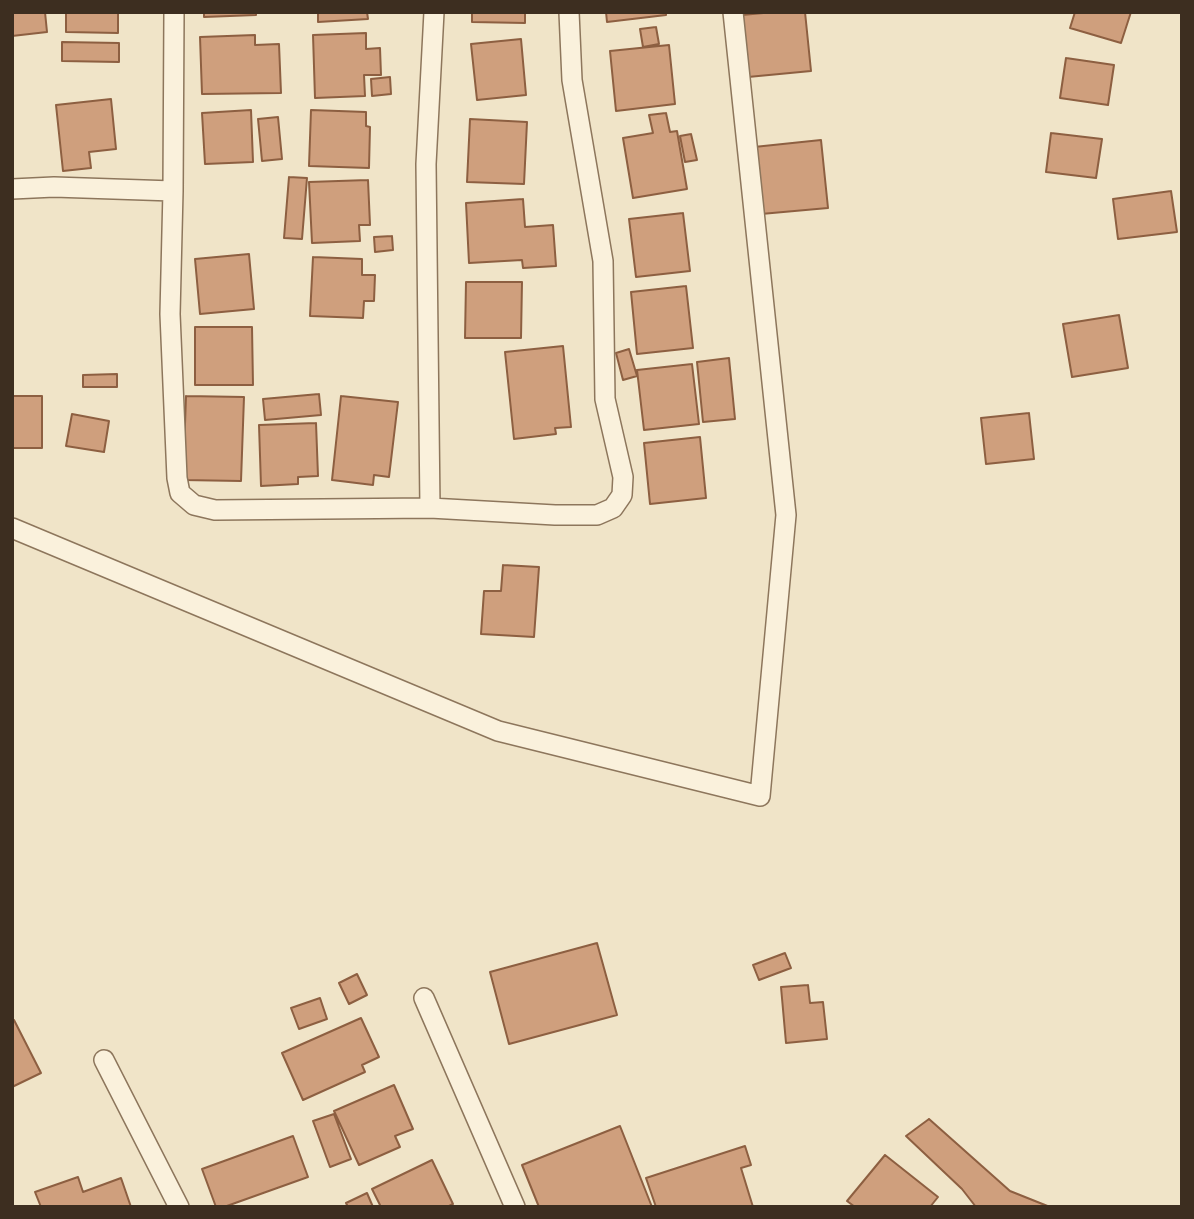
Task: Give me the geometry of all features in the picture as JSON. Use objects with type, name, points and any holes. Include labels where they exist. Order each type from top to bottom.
[{"type":"street","points":[[174,12],[170,314],[177,478],[180,493],[194,505],[215,510],[430,508],[597,515],[613,508],[622,495],[623,477],[605,399],[603,261],[572,80],[569,12]]},
{"type":"street","points":[[430,508],[426,164],[434,12]]},
{"type":"street","points":[[12,528],[498,731],[760,796],[786,515],[733,12]]},
{"type":"street","points":[[12,189],[54,187],[173,191]]},
{"type":"street","points":[[424,998],[515,1207]]},
{"type":"street","points":[[104,1060],[179,1207]]},
{"type":"building","points":[[12,12],[45,12],[47,32],[12,36]]},
{"type":"building","points":[[66,12],[118,12],[118,33],[66,32]]},
{"type":"building","points":[[204,12],[256,12],[256,15],[204,17]]},
{"type":"building","points":[[318,12],[367,12],[368,19],[318,22]]},
{"type":"building","points":[[472,12],[525,12],[525,23],[472,22]]},
{"type":"building","points":[[606,12],[666,12],[666,15],[607,22]]},
{"type":"building","points":[[805,12],[811,71],[748,77],[742,15]]},
{"type":"building","points":[[1075,12],[1131,12],[1121,43],[1070,28]]},
{"type":"building","points":[[656,27],[659,44],[643,47],[640,29]]},
{"type":"building","points":[[366,33],[366,49],[380,48],[381,75],[364,75],[365,96],[315,98],[313,35]]},
{"type":"building","points":[[255,35],[255,45],[279,44],[281,93],[202,94],[200,37]]},
{"type":"building","points":[[521,39],[526,95],[477,100],[471,44]]},
{"type":"building","points":[[62,42],[119,43],[119,62],[62,61]]},
{"type":"building","points":[[669,45],[675,104],[616,111],[610,51]]},
{"type":"building","points":[[1066,58],[1114,65],[1108,105],[1060,98]]},
{"type":"building","points":[[390,77],[391,94],[372,96],[371,79]]},
{"type":"building","points":[[111,99],[116,149],[89,152],[91,168],[63,171],[56,105]]},
{"type":"building","points":[[251,110],[253,162],[205,164],[202,113]]},
{"type":"building","points":[[311,110],[366,112],[366,126],[370,127],[369,168],[309,166]]},
{"type":"building","points":[[666,113],[670,132],[677,131],[687,189],[633,198],[623,138],[653,133],[649,115]]},
{"type":"building","points":[[278,117],[282,159],[262,161],[258,119]]},
{"type":"building","points":[[470,119],[527,122],[524,184],[467,182]]},
{"type":"building","points":[[1051,133],[1102,139],[1096,178],[1046,172]]},
{"type":"building","points":[[691,134],[697,160],[685,162],[680,136]]},
{"type":"building","points":[[821,140],[828,208],[761,214],[754,147]]},
{"type":"building","points":[[289,177],[307,178],[302,239],[284,238]]},
{"type":"building","points":[[368,180],[370,225],[359,225],[360,241],[312,243],[309,182]]},
{"type":"building","points":[[1171,191],[1177,232],[1118,239],[1113,199]]},
{"type":"building","points":[[523,199],[525,227],[553,225],[556,266],[523,268],[522,260],[469,263],[466,203]]},
{"type":"building","points":[[683,213],[690,271],[636,277],[629,219]]},
{"type":"building","points":[[392,236],[393,250],[375,252],[374,237]]},
{"type":"building","points":[[249,254],[254,309],[200,314],[195,259]]},
{"type":"building","points":[[313,257],[362,259],[362,275],[375,275],[374,301],[364,301],[363,318],[310,316]]},
{"type":"building","points":[[466,282],[522,282],[521,338],[465,338]]},
{"type":"building","points":[[686,286],[693,348],[637,354],[631,292]]},
{"type":"building","points":[[1119,315],[1128,368],[1072,377],[1063,324]]},
{"type":"building","points":[[195,327],[252,327],[253,385],[195,385]]},
{"type":"building","points":[[563,346],[571,427],[555,428],[556,434],[514,439],[505,352]]},
{"type":"building","points":[[629,349],[637,376],[623,380],[616,353]]},
{"type":"building","points":[[729,358],[735,419],[703,422],[697,362]]},
{"type":"building","points":[[692,364],[699,424],[644,430],[637,370]]},
{"type":"building","points":[[117,374],[117,387],[83,387],[83,375]]},
{"type":"building","points":[[319,394],[321,415],[265,420],[263,399]]},
{"type":"building","points":[[12,396],[42,396],[42,448],[12,448]]},
{"type":"building","points":[[186,396],[244,397],[241,481],[183,480]]},
{"type":"building","points":[[341,396],[398,402],[389,477],[374,475],[373,485],[332,480]]},
{"type":"building","points":[[1029,413],[1034,459],[986,464],[981,418]]},
{"type":"building","points":[[72,414],[109,421],[104,452],[66,446]]},
{"type":"building","points":[[316,423],[318,476],[298,477],[298,484],[261,486],[259,425]]},
{"type":"building","points":[[700,437],[706,498],[650,504],[644,443]]},
{"type":"building","points":[[503,565],[539,567],[534,637],[481,634],[484,591],[501,591]]},
{"type":"building","points":[[597,943],[617,1015],[509,1044],[490,972]]},
{"type":"building","points":[[785,953],[791,968],[759,980],[753,965]]},
{"type":"building","points":[[357,974],[367,995],[349,1004],[339,983]]},
{"type":"building","points":[[808,985],[810,1003],[823,1002],[827,1039],[786,1043],[781,987]]},
{"type":"building","points":[[320,998],[327,1019],[299,1029],[291,1008]]},
{"type":"building","points":[[361,1018],[379,1057],[362,1065],[365,1072],[303,1100],[282,1053]]},
{"type":"building","points":[[14,1020],[41,1073],[12,1087],[12,1021]]},
{"type":"building","points":[[394,1085],[413,1129],[395,1136],[400,1147],[359,1165],[334,1111]]},
{"type":"building","points":[[334,1114],[351,1159],[330,1167],[313,1121]]},
{"type":"building","points":[[929,1119],[1010,1191],[1050,1207],[976,1207],[962,1189],[906,1136]]},
{"type":"building","points":[[620,1126],[652,1207],[539,1207],[522,1165]]},
{"type":"building","points":[[293,1136],[308,1177],[224,1207],[216,1207],[202,1169]]},
{"type":"building","points":[[745,1146],[751,1165],[741,1168],[753,1207],[656,1207],[646,1178]]},
{"type":"building","points":[[885,1155],[938,1197],[930,1207],[855,1207],[847,1201]]},
{"type":"building","points":[[432,1160],[453,1204],[447,1207],[381,1207],[372,1189]]},
{"type":"building","points":[[78,1177],[83,1192],[121,1178],[131,1207],[41,1207],[35,1192]]},
{"type":"building","points":[[367,1193],[373,1207],[348,1207],[346,1203]]}]
